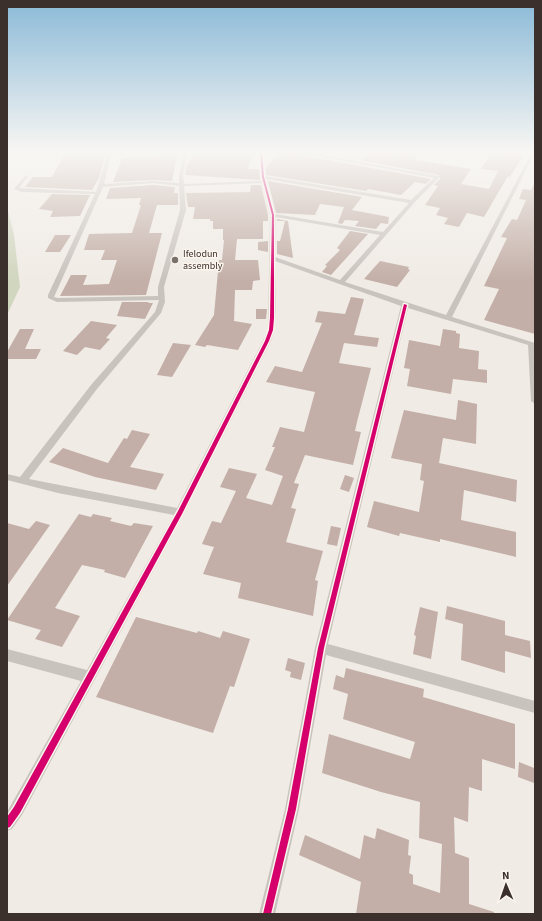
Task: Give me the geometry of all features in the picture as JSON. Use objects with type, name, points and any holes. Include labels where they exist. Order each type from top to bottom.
[{"type":"street","points":[[96,195],[51,295],[51,298],[57,300],[162,298]]},
{"type":"street","points":[[23,480],[94,387],[158,313],[162,302],[161,287],[183,210],[182,195]]},
{"type":"street","points":[[7,824],[17,810],[180,512],[267,341],[271,330],[272,318],[273,215],[267,195]]},
{"type":"street","points":[[367,195],[412,202]]},
{"type":"street","points":[[341,282],[419,195]]},
{"type":"street","points":[[448,318],[512,195]]},
{"type":"street","points":[[273,215],[383,234]]},
{"type":"street","points":[[272,258],[405,304],[534,345],[535,401]]},
{"type":"street","points":[[267,914],[292,809],[321,648],[405,304]]},
{"type":"street","points":[[7,477],[180,512]]},
{"type":"street","points":[[321,648],[535,707]]},
{"type":"street","points":[[7,655],[90,677]]},
{"type":"green space","points":[[7,207],[14,235],[20,287],[7,315]]},
{"type":"building","points":[[51,195],[90,195],[80,216],[50,217],[53,211],[39,209]]},
{"type":"building","points":[[107,195],[178,195],[178,205],[157,205],[149,233],[162,233],[146,295],[60,296],[71,275],[87,275],[83,285],[109,284],[117,260],[101,260],[105,250],[84,250],[89,234],[132,233],[141,205],[139,205],[141,198],[106,199]]},
{"type":"building","points":[[186,195],[263,195],[268,221],[263,221],[263,239],[237,239],[235,260],[258,260],[260,280],[253,281],[252,290],[235,290],[234,321],[252,324],[238,350],[207,345],[205,347],[195,345],[214,315],[219,260],[222,260],[224,240],[223,229],[213,229],[213,221],[210,221],[210,219],[193,219],[195,207],[188,207]]},
{"type":"building","points":[[271,195],[350,195],[362,197],[352,210],[389,217],[388,224],[381,223],[376,229],[355,226],[359,221],[345,220],[342,224],[338,223],[344,207],[320,204],[315,215],[276,213]]},
{"type":"building","points":[[432,195],[497,195],[484,217],[467,213],[459,227],[444,224],[448,218],[436,215],[440,208],[425,205]]},
{"type":"building","points":[[521,195],[535,195],[535,334],[484,320],[499,289],[484,286],[507,238],[501,237],[512,219],[517,220],[526,200],[519,199]]},
{"type":"building","points":[[277,219],[288,221],[293,258],[277,254],[277,241],[280,241],[285,221],[277,221]]},
{"type":"building","points":[[350,231],[368,234],[331,275],[322,272],[327,266],[325,265],[340,250],[337,248]]},
{"type":"building","points":[[55,235],[71,235],[60,252],[45,252]]},
{"type":"building","points":[[268,241],[268,252],[258,250],[258,242]]},
{"type":"building","points":[[380,261],[409,267],[408,269],[410,270],[397,287],[364,279]]},
{"type":"building","points":[[351,297],[364,299],[354,335],[379,338],[377,347],[344,343],[339,363],[371,368],[355,431],[361,432],[353,465],[305,455],[294,483],[299,484],[291,508],[296,509],[286,542],[323,551],[315,580],[318,581],[313,616],[238,598],[241,583],[203,574],[214,547],[202,544],[212,521],[221,523],[236,491],[220,487],[229,468],[257,474],[246,498],[272,505],[283,476],[265,470],[275,447],[272,447],[280,427],[304,432],[315,392],[266,382],[275,366],[302,372],[322,323],[315,322],[318,311],[345,314]]},
{"type":"building","points":[[122,302],[153,303],[145,319],[117,316]]},
{"type":"building","points":[[256,309],[267,309],[266,319],[256,319]]},
{"type":"building","points":[[91,321],[117,325],[106,338],[110,339],[100,350],[85,347],[77,355],[63,351]]},
{"type":"building","points":[[20,329],[34,329],[25,349],[41,349],[36,359],[7,359],[7,352]]},
{"type":"building","points":[[443,329],[456,331],[456,333],[460,334],[459,348],[479,351],[478,369],[487,370],[487,383],[453,379],[451,394],[407,386],[410,369],[404,368],[409,340],[440,346]]},
{"type":"building","points":[[173,343],[191,345],[172,377],[157,375]]},
{"type":"building","points":[[458,400],[477,404],[476,444],[443,438],[439,463],[517,480],[516,502],[464,490],[461,520],[516,532],[516,557],[440,539],[440,542],[400,533],[399,536],[367,527],[374,501],[419,512],[424,481],[420,480],[422,464],[391,458],[404,410],[456,420]]},
{"type":"building","points":[[132,430],[150,434],[130,467],[164,474],[156,490],[95,477],[49,462],[63,448],[108,463],[124,438],[127,439]]},
{"type":"building","points":[[345,475],[354,478],[349,492],[340,489]]},
{"type":"building","points":[[79,514],[91,517],[93,514],[112,518],[110,521],[131,526],[134,523],[153,526],[125,578],[104,572],[105,570],[82,565],[55,608],[80,616],[62,647],[35,639],[41,630],[7,620]]},
{"type":"building","points":[[36,521],[50,525],[7,586],[7,523],[29,529]]},
{"type":"building","points":[[331,526],[341,528],[337,546],[327,544]]},
{"type":"building","points":[[447,606],[505,621],[505,635],[530,641],[531,658],[505,651],[505,673],[461,660],[463,624],[445,619]]},
{"type":"building","points":[[420,607],[438,612],[431,659],[413,654],[416,636],[414,635]]},
{"type":"building","points":[[136,617],[197,633],[198,631],[220,638],[223,631],[250,639],[234,687],[230,686],[213,733],[96,697]]},
{"type":"building","points":[[288,658],[305,663],[301,680],[290,677],[291,672],[285,670]]},
{"type":"building","points":[[346,668],[424,689],[423,697],[515,724],[515,769],[482,759],[482,791],[469,787],[468,822],[454,817],[455,853],[469,858],[469,904],[494,912],[494,914],[356,914],[361,882],[299,855],[305,835],[360,859],[364,835],[375,839],[377,828],[409,840],[408,855],[411,856],[409,873],[413,875],[413,884],[440,893],[442,844],[419,838],[420,802],[381,792],[322,773],[329,734],[410,759],[415,742],[343,719],[348,694],[333,689],[336,675],[344,678]]},
{"type":"building","points":[[519,762],[534,768],[534,783],[518,777]]},
{"type":"cycle path","points":[[7,824],[17,810],[180,512],[267,341],[271,330],[272,318],[273,215],[268,195]]},
{"type":"cycle path","points":[[267,914],[292,809],[321,648],[405,305]]},
{"type":"place","name":"Ifelodun assembly","points":[[175,260]]}]
